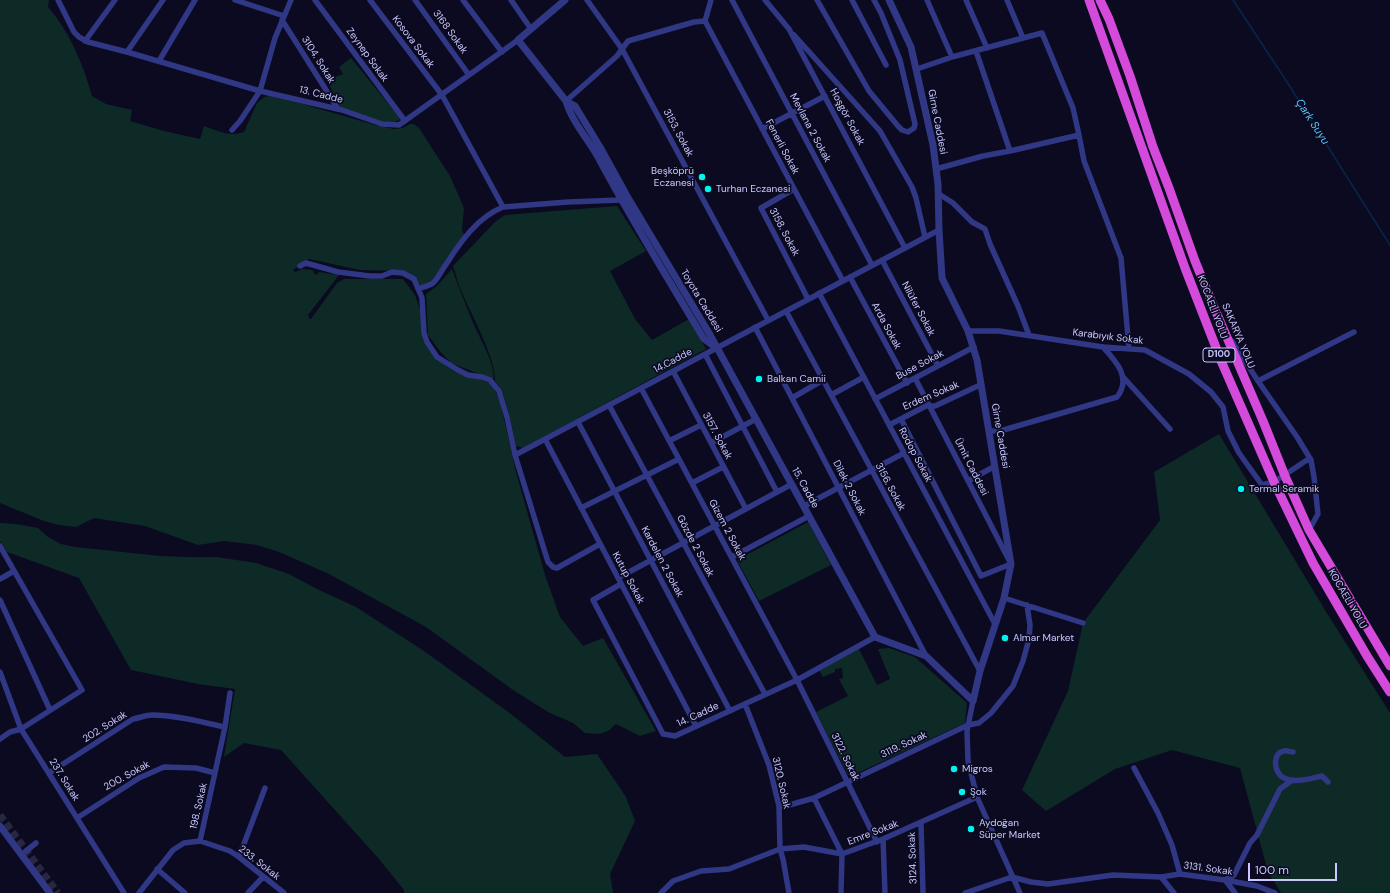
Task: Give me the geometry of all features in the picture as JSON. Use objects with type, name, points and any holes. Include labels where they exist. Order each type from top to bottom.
[{"type":"highway","name":"KOCAELİ YOLU","points":[[1089,0],[1222,363],[1274,482],[1314,563],[1367,656],[1390,692]]},
{"type":"highway","name":"SAKARYA YOLU","points":[[1100,0],[1125,62],[1153,147],[1221,324],[1285,476],[1309,530],[1390,666]]},
{"type":"street","points":[[65,0],[60,3],[74,32],[85,41],[115,0]]},
{"type":"street","points":[[127,52],[163,0]]},
{"type":"street","points":[[159,61],[195,0]]},
{"type":"street","points":[[235,0],[283,18]]},
{"type":"street","points":[[232,130],[240,121],[260,91],[274,38],[292,0]]},
{"type":"street","name":"Zeynep Sokak","points":[[315,0],[405,121]]},
{"type":"street","name":"Kosova Sokak","points":[[370,0],[442,95],[503,207]]},
{"type":"street","name":"3168 Sokak","points":[[415,0],[469,75]]},
{"type":"street","points":[[463,0],[502,52]]},
{"type":"street","points":[[511,0],[531,29]]},
{"type":"street","name":"3153. Sokak","points":[[588,0],[622,49],[768,320]]},
{"type":"street","points":[[566,101],[617,56],[628,41],[694,22],[705,21],[711,0]]},
{"type":"street","name":"Mevlana 2 Sokak","points":[[732,0],[872,265]]},
{"type":"street","name":"Hoşgör Sokak","points":[[765,0],[789,29],[905,248]]},
{"type":"street","points":[[816,0],[869,91],[898,126],[902,130],[908,132],[914,128],[915,124],[900,60],[881,13],[874,0]]},
{"type":"street","points":[[852,0],[886,65]]},
{"type":"street","name":"Girne Caddesi","points":[[889,0],[911,47],[933,145],[939,194],[939,230],[942,278],[968,331],[977,360],[1011,564],[1004,598],[980,671],[973,701],[968,725],[968,761],[977,797],[1020,893]]},
{"type":"street","points":[[927,0],[952,58]]},
{"type":"street","points":[[966,0],[987,48]]},
{"type":"street","points":[[1007,0],[1023,38]]},
{"type":"street","name":"13. Cadde","points":[[85,41],[260,91],[338,109],[382,124],[400,125],[518,40],[562,1]]},
{"type":"street","name":"3104. Sokak","points":[[283,18],[338,109]]},
{"type":"street","name":"Fenerli Sokak","points":[[705,21],[843,281]]},
{"type":"street","points":[[789,29],[820,62],[880,132],[912,187],[919,208],[925,237]]},
{"type":"street","points":[[916,69],[1042,33],[1072,108],[1084,161],[1121,258],[1129,349]]},
{"type":"street","name":"Toyota Caddesi","points":[[518,40],[566,101],[576,106],[600,147],[624,198],[717,348]]},
{"type":"street","points":[[976,51],[1010,151]]},
{"type":"street","points":[[762,129],[825,96]]},
{"type":"street","points":[[936,169],[983,156],[1010,151],[1078,134]]},
{"type":"street","name":"3158. Sokak","points":[[794,189],[761,208],[808,299]]},
{"type":"street","points":[[939,194],[953,203],[972,222],[986,229],[990,244],[1018,306],[1029,336]]},
{"type":"street","points":[[418,289],[433,283],[446,263],[472,230],[484,218],[496,210],[503,207],[624,198]]},
{"type":"street","name":"14.Cadde","points":[[515,455],[939,230]]},
{"type":"street","name":"Nilüfer Sokak","points":[[882,260],[938,366]]},
{"type":"street","points":[[300,266],[306,263],[338,272],[370,276],[382,276],[392,272],[403,273],[414,279],[422,298],[422,326],[427,342],[438,357],[468,375],[490,380],[499,391],[507,417],[515,455],[548,562],[553,567],[557,568],[600,544]]},
{"type":"street","name":"Arda Sokak","points":[[850,277],[907,383]]},
{"type":"street","name":"Rodop Sokak","points":[[819,294],[995,624]]},
{"type":"street","name":"3156. Sokak","points":[[786,311],[980,671]]},
{"type":"street","points":[[1221,324],[1310,458],[1314,477],[1318,514],[1309,530]]},
{"type":"street","name":"Dilek 2 Sokak","points":[[755,327],[926,656]]},
{"type":"street","name":"Karabıyık Sokak","points":[[968,331],[998,331],[1103,347],[1145,350],[1189,374],[1211,392],[1222,407],[1228,431],[1239,453],[1262,485],[1274,482]]},
{"type":"street","points":[[1258,381],[1354,332]]},
{"type":"street","points":[[1103,347],[1117,363],[1124,378],[1170,429]]},
{"type":"street","name":"15. Cadde","points":[[717,348],[875,637]]},
{"type":"street","name":"Buse Sokak","points":[[875,399],[974,348]]},
{"type":"street","points":[[705,354],[777,492]]},
{"type":"street","name":"3157. Sokak","points":[[673,371],[746,509]]},
{"type":"street","points":[[831,395],[864,377]]},
{"type":"street","name":"Ümit Caddesi","points":[[915,378],[1011,564]]},
{"type":"street","points":[[989,431],[1000,431],[1117,397],[1122,391],[1124,378]]},
{"type":"street","points":[[792,398],[823,380]]},
{"type":"street","name":"Erdem Sokak","points":[[889,425],[926,406],[935,406],[980,385]]},
{"type":"street","name":"Gizem 2 Sokak","points":[[641,388],[797,680]]},
{"type":"street","name":"Gözde 2 Sokak","points":[[609,405],[765,694]]},
{"type":"street","points":[[711,444],[756,419]]},
{"type":"street","points":[[900,419],[981,576],[1011,564]]},
{"type":"street","name":"Kardelen 2 Sokak","points":[[578,422],[730,710]]},
{"type":"street","points":[[669,441],[701,425]]},
{"type":"street","name":"Kutup Sokak","points":[[545,439],[696,726]]},
{"type":"street","points":[[804,506],[904,453]]},
{"type":"street","points":[[1274,482],[1310,458]]},
{"type":"street","points":[[582,508],[680,460]]},
{"type":"street","points":[[692,483],[723,466]]},
{"type":"street","points":[[968,481],[995,466]]},
{"type":"street","points":[[620,581],[651,560],[792,484]]},
{"type":"street","points":[[732,557],[809,516]]},
{"type":"street","points":[[0,546],[82,690],[21,729],[10,732],[0,739]]},
{"type":"street","points":[[0,579],[14,571]]},
{"type":"street","name":"14. Cadde","points":[[620,581],[592,600],[663,734],[675,736],[745,704],[797,680],[875,637]]},
{"type":"street","points":[[1004,598],[1083,623]]},
{"type":"street","points":[[0,600],[50,710]]},
{"type":"street","name":"3119. Sokak","points":[[779,806],[786,806],[814,798],[847,781],[968,725],[979,723],[1000,704],[1013,686],[1023,661],[1029,639],[1030,625],[1027,605]]},
{"type":"street","points":[[875,637],[926,656],[973,701]]},
{"type":"street","name":"237. Sokak","points":[[0,672],[21,729],[124,893]]},
{"type":"street","name":"3122. Sokak","points":[[797,680],[847,781],[880,841]]},
{"type":"street","name":"198. Sokak","points":[[139,893],[173,850],[179,845],[190,841],[200,841],[230,693]]},
{"type":"street","name":"3120. Sokak","points":[[745,704],[769,765],[779,806],[780,850],[789,893]]},
{"type":"street","name":"202. Sokak","points":[[49,773],[133,719],[143,716],[168,716],[224,727]]},
{"type":"street","points":[[1291,781],[1280,776],[1276,767],[1276,759],[1279,753],[1284,751],[1293,752]]},
{"type":"street","name":"200. Sokak","points":[[77,818],[139,778],[164,767],[196,768],[215,773]]},
{"type":"street","points":[[1134,768],[1158,813],[1172,845],[1180,874]]},
{"type":"street","points":[[1236,893],[1225,880],[1234,875],[1250,843],[1257,835],[1280,789],[1291,781],[1322,776],[1328,782]]},
{"type":"street","points":[[239,857],[265,788]]},
{"type":"street","name":"Emre Sokak","points":[[660,893],[673,881],[701,871],[729,869],[780,850],[804,847],[842,854],[880,841],[977,797]]},
{"type":"street","points":[[814,798],[842,854],[841,893]]},
{"type":"street","name":"3124. Sokak","points":[[921,823],[923,893]]},
{"type":"street","points":[[0,826],[50,893]]},
{"type":"street","name":"233. Sokak","points":[[200,841],[230,851],[284,893]]},
{"type":"street","points":[[880,841],[885,893]]},
{"type":"street","points":[[26,851],[36,843]]},
{"type":"street","points":[[157,869],[185,893]]},
{"type":"street","name":"3131. Sokak","points":[[1012,877],[1031,882],[1048,884],[1113,875],[1161,877],[1180,874],[1257,886],[1275,893]]},
{"type":"street","points":[[248,893],[262,877]]},
{"type":"street","points":[[965,893],[1012,877]]},
{"type":"street","points":[[1161,877],[1174,893]]},
{"type":"green space","points":[[0,0],[49,0],[48,7],[63,27],[75,49],[92,96],[106,104],[132,110],[130,121],[164,131],[200,139],[204,126],[228,134],[239,133],[244,132],[257,103],[264,97],[270,96],[375,125],[394,129],[403,128],[410,124],[414,124],[419,128],[450,176],[464,208],[462,230],[466,239],[436,282],[421,286],[409,273],[403,271],[360,270],[309,259],[293,270],[295,272],[302,269],[312,270],[316,275],[319,272],[339,275],[308,315],[309,318],[311,319],[337,283],[344,279],[403,279],[415,295],[421,313],[423,331],[437,358],[446,366],[464,375],[492,384],[500,401],[516,472],[545,575],[560,617],[583,646],[603,638],[656,731],[640,736],[616,724],[608,731],[599,734],[585,733],[573,723],[548,712],[513,690],[426,627],[329,574],[279,552],[257,545],[224,541],[198,545],[145,526],[94,518],[76,527],[59,525],[44,521],[0,503]]},
{"type":"green space","points":[[351,58],[400,119],[396,122],[381,121],[362,117],[341,109],[327,80],[343,74],[339,67]]},
{"type":"green space","points":[[617,206],[646,251],[610,271],[635,319],[652,340],[689,319],[706,349],[523,448],[516,446],[506,403],[503,394],[495,381],[494,371],[487,348],[460,287],[453,266],[495,222],[505,215]]},
{"type":"green space","points":[[452,269],[489,358],[494,378],[492,379],[451,363],[428,335],[426,294],[437,286]]},
{"type":"green space","points":[[1219,434],[1325,610],[1390,713],[1390,893],[1281,893],[1268,872],[1240,768],[1172,750],[1115,769],[1046,811],[1022,790],[1068,691],[1083,623],[1160,520],[1154,472]]},
{"type":"green space","points":[[808,522],[831,565],[759,601],[737,560]]},
{"type":"green space","points":[[0,523],[38,528],[48,537],[61,544],[75,547],[161,556],[217,557],[256,563],[289,574],[356,607],[424,651],[511,714],[565,757],[597,754],[626,797],[635,821],[610,874],[613,893],[404,893],[404,890],[379,859],[281,750],[244,743],[224,757],[235,689],[198,684],[131,670],[79,578],[7,552],[0,541]]},
{"type":"green space","points":[[889,648],[915,657],[967,703],[965,723],[851,776],[848,775],[816,712],[848,696],[839,679],[843,678],[842,668],[835,669],[835,672],[823,677],[819,670],[859,649],[877,685],[890,679],[878,649]]},
{"type":"waterway","name":"Çark Suyu","points":[[1233,0],[1287,82],[1390,245]]},
{"type":"tunnel","points":[[0,815],[58,893]]},
{"type":"place","name":"Beşköprü Eczanesi","points":[[702,177]]},
{"type":"place","name":"Turhan Eczanesi","points":[[708,189]]},
{"type":"place","name":"Balkan Camii","points":[[759,379]]},
{"type":"place","name":"Termal Seramik","points":[[1241,489]]},
{"type":"place","name":"Almar Market","points":[[1005,638]]},
{"type":"place","name":"Migros","points":[[954,769]]},
{"type":"place","name":"Şok","points":[[962,792]]},
{"type":"place","name":"Aydoğan Süper Market","points":[[971,829]]}]
